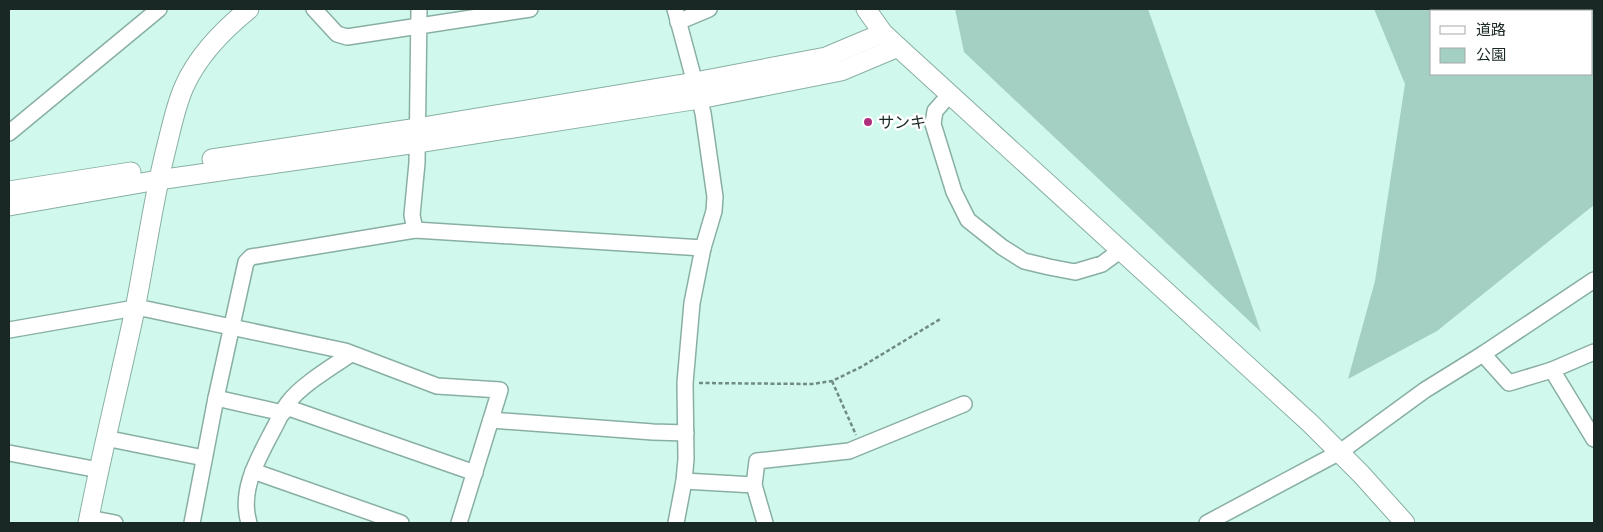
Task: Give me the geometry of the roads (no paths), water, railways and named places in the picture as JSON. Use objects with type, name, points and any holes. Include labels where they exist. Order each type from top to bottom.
[{"type":"street","points":[[9,133],[159,9]]},
{"type":"street","points":[[115,523],[89,520],[105,438],[135,308],[160,173],[175,113],[184,86],[213,42],[228,26],[249,9]]},
{"type":"street","points":[[314,9],[333,30],[347,37],[530,9]]},
{"type":"street","points":[[415,230],[412,215],[417,162],[419,9]]},
{"type":"street","points":[[676,523],[684,481],[686,433],[685,383],[692,302],[703,248],[710,227],[715,197],[703,113],[677,15],[709,9]]},
{"type":"street","points":[[866,9],[898,48],[1340,452],[1405,523]]},
{"type":"street","points":[[697,91],[826,57],[884,33]]},
{"type":"street","points":[[9,191],[160,173],[697,91],[842,71],[898,48]]},
{"type":"street","points":[[950,94],[935,111],[933,124],[954,192],[968,220],[1002,247],[1024,261],[1049,267],[1076,272],[1102,264],[1121,250]]},
{"type":"street","points":[[9,206],[160,173]]},
{"type":"street","points":[[192,523],[231,326],[246,262],[251,257],[415,230],[703,248]]},
{"type":"street","points":[[1207,523],[1340,452],[1425,390],[1594,280]]},
{"type":"street","points":[[9,330],[135,308],[231,326],[351,354],[437,386],[500,390],[459,523]]},
{"type":"street","points":[[1483,354],[1509,383],[1552,370],[1594,352]]},
{"type":"street","points":[[249,523],[246,512],[250,478],[284,410],[300,391],[351,354]]},
{"type":"street","points":[[1552,370],[1594,439]]},
{"type":"street","points":[[216,398],[284,410],[475,473]]},
{"type":"street","points":[[764,523],[754,485],[757,461],[849,451],[964,404]]},
{"type":"street","points":[[491,420],[686,433]]},
{"type":"street","points":[[105,438],[204,458]]},
{"type":"street","points":[[9,453],[99,470]]},
{"type":"street","points":[[253,471],[401,523]]},
{"type":"street","points":[[684,481],[754,485]]},
{"type":"place","name":"サンキ","points":[[868,122]]}]
